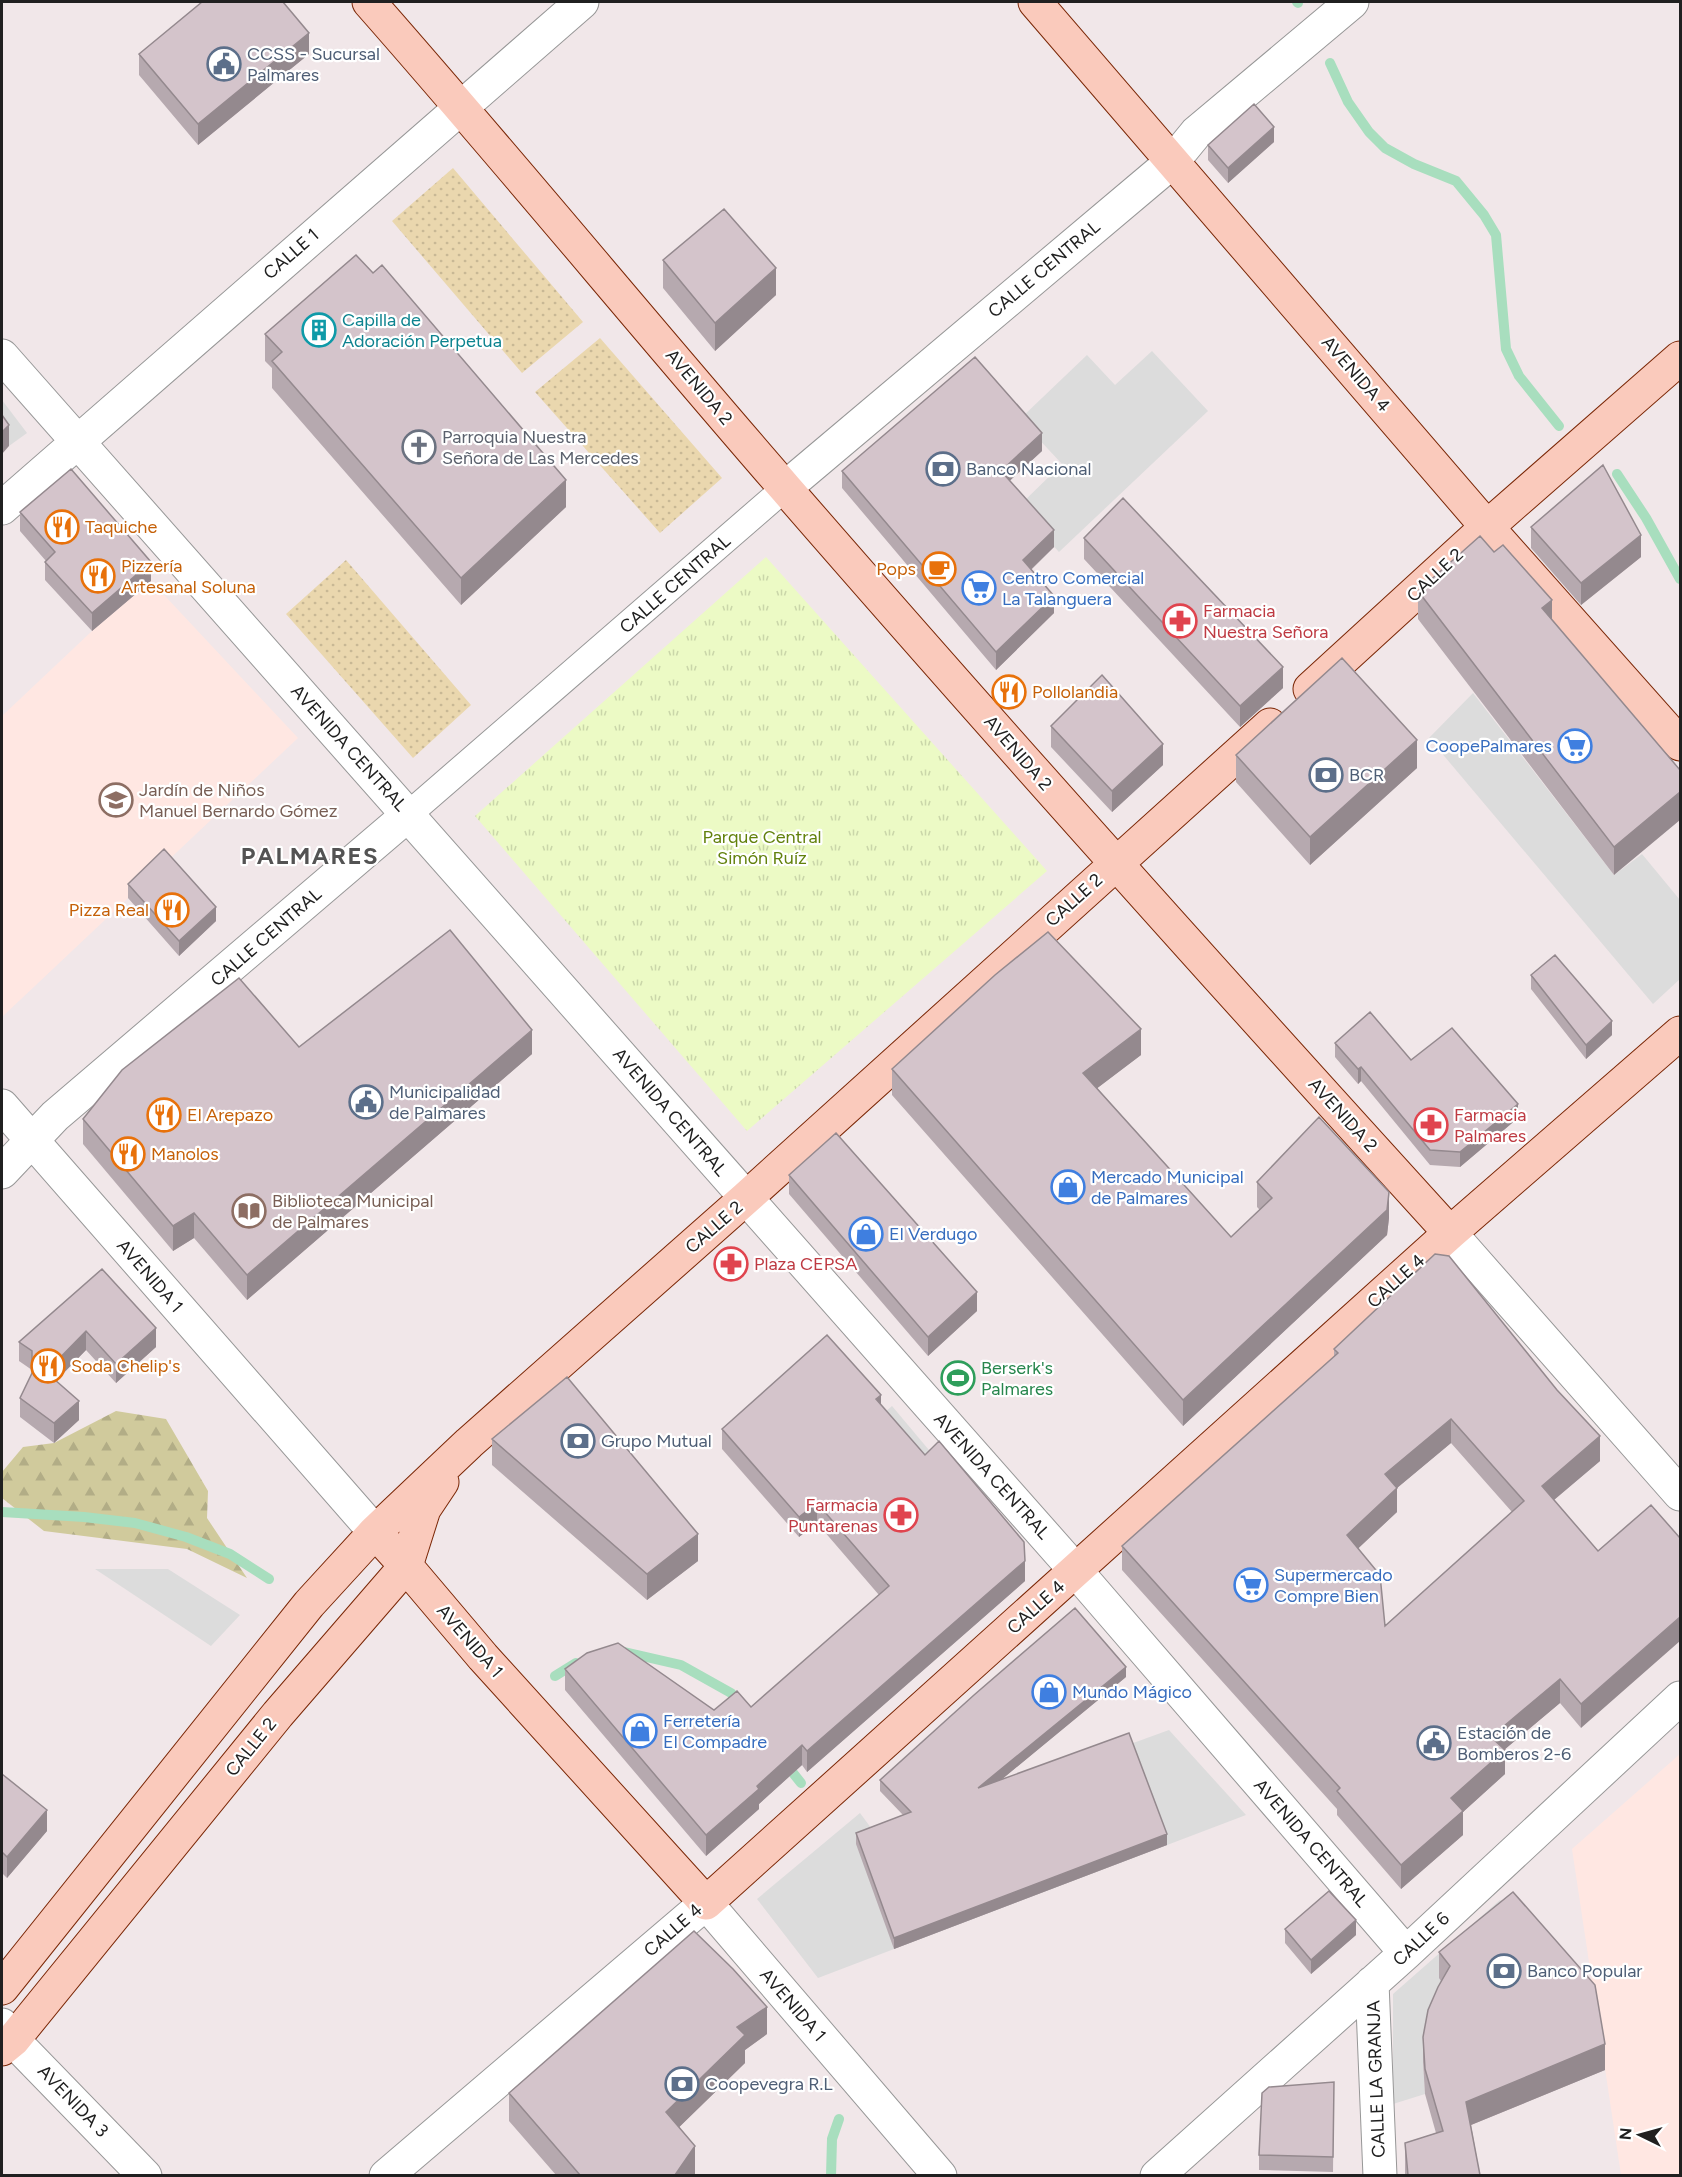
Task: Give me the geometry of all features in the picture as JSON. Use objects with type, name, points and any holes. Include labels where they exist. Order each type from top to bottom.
[{"type":"main road","name":"AVENIDA 2","points":[[369,2],[785,488],[1115,863],[1450,1233]]},
{"type":"main road","name":"AVENIDA 4","points":[[1035,2],[1487,527],[1680,744]]},
{"type":"main road","name":"CALLE 2","points":[[2,1988],[302,1613],[375,1532],[469,1443],[746,1198],[1364,641],[1487,527],[1680,358]]},
{"type":"main road","name":"CALLE 4","points":[[706,1903],[1450,1233],[1680,1033]]},
{"type":"main road","name":"CALLE 2","points":[[5,2038],[406,1566],[424,1509],[469,1443]]},
{"type":"main road","name":"AVENIDA 1","points":[[375,1532],[483,1657],[706,1903]]},
{"type":"street","name":"CALLE 1","points":[[2,508],[460,106],[582,2]]},
{"type":"street","name":"CALLE CENTRAL","points":[[2,1172],[31,1140],[74,1101],[785,488],[1173,161],[1196,133],[1352,2]]},
{"type":"street","name":"AVENIDA CENTRAL","points":[[2,356],[1076,1571],[1406,1953]]},
{"type":"street","name":"AVENIDA 1","points":[[2,1106],[375,1532]]},
{"type":"street","name":"AVENIDA 2","points":[[1450,1233],[1680,1494]]},
{"type":"street","name":"CALLE 6","points":[[1157,2175],[1406,1953],[1680,1698]]},
{"type":"street","name":"AVENIDA 1","points":[[706,1903],[940,2175]]},
{"type":"street","name":"CALLE 4","points":[[386,2175],[706,1903]]},
{"type":"street","name":"CALLE LA GRANJA","points":[[1372,1983],[1380,2175]]},
{"type":"street","name":"AVENIDA 3","points":[[5,2038],[145,2175]]},
{"type":"shaded area","points":[[453,168],[583,322],[522,373],[392,221]]},
{"type":"shaded area","points":[[600,338],[722,478],[660,533],[535,392]]},
{"type":"shaded area","points":[[1152,351],[1208,411],[1059,552],[1018,507],[1062,464],[1020,419],[1087,355],[1115,385]]},
{"type":"shaded area","points":[[2,400],[27,433],[9,446],[2,437]]},
{"type":"shaded area","points":[[346,560],[471,705],[413,758],[286,614]]},
{"type":"shaded area","name":"Jardín de Niños Manuel Bernardo Gómez","points":[[151,581],[298,738],[2,1017],[2,716],[92,631]]},
{"type":"shaded area","points":[[1473,693],[1614,875],[1642,854],[1680,900],[1680,979],[1653,1004],[1429,738]]},
{"type":"shaded area","points":[[892,1406],[939,1462],[925,1476],[876,1420]]},
{"type":"shaded area","points":[[95,1569],[168,1569],[240,1615],[211,1646]]},
{"type":"shaded area","points":[[1169,1730],[1246,1815],[818,1978],[757,1899],[860,1813],[877,1836]]},
{"type":"shaded area","points":[[1680,1754],[1680,2175],[1621,2175],[1572,1849]]},
{"type":"shaded area","points":[[1500,1900],[1513,1917],[1450,1991],[1428,2036],[1423,2062],[1425,2094],[1393,2104],[1393,1994]]},
{"type":"green space","name":"Parque Central Simón Ruíz","points":[[766,557],[1047,871],[747,1131],[475,816]]},
{"type":"green space","points":[[116,1411],[166,1419],[208,1491],[207,1518],[247,1578],[187,1549],[44,1531],[2,1498],[2,1472],[23,1447],[54,1443]]},
{"type":"building","name":"CCSS - Sucursal Palmares","points":[[202,2],[283,2],[309,33],[198,124],[139,54]]},
{"type":"building","points":[[1254,104],[1274,127],[1228,168],[1208,145]]},
{"type":"building","points":[[724,209],[776,268],[715,323],[663,260]]},
{"type":"building","name":"Parroquia Nuestra Señora de Las Mercedes","points":[[356,255],[373,273],[382,265],[566,480],[461,578],[272,361],[282,352],[265,334]]},
{"type":"building","points":[[975,357],[1042,433],[1001,471],[1054,530],[1023,560],[1054,596],[996,652],[842,471]]},
{"type":"building","points":[[2,415],[9,425],[2,432]]},
{"type":"building","points":[[1603,465],[1641,535],[1581,583],[1531,527]]},
{"type":"building","points":[[71,469],[151,562],[92,613],[45,562],[55,552],[20,512]]},
{"type":"building","name":"Farmacia Nuestra Señora","points":[[1123,498],[1283,667],[1240,706],[1084,538]]},
{"type":"building","name":"CoopePalmares","points":[[1480,536],[1494,552],[1503,545],[1552,600],[1542,608],[1680,770],[1680,792],[1614,847],[1418,591]]},
{"type":"building","name":"BCR","points":[[1342,658],[1417,740],[1310,837],[1236,755]]},
{"type":"building","points":[[1102,675],[1163,744],[1112,791],[1051,726]]},
{"type":"building","name":"Pizza Real","points":[[164,849],[216,907],[179,941],[128,884]]},
{"type":"building","name":"Municipalidad de Palmares","points":[[450,930],[532,1030],[247,1275],[194,1213],[173,1226],[83,1119],[122,1070],[239,978],[299,1047]]},
{"type":"building","name":"Mercado Municipal de Palmares","points":[[1048,932],[1141,1029],[1083,1073],[1231,1237],[1272,1198],[1257,1182],[1319,1117],[1389,1192],[1387,1210],[1183,1400],[892,1069],[995,975]]},
{"type":"building","points":[[1555,955],[1612,1021],[1586,1045],[1531,975]]},
{"type":"building","points":[[1370,1012],[1411,1060],[1452,1028],[1518,1104],[1460,1152],[1430,1150],[1361,1067],[1358,1069],[1335,1043]]},
{"type":"building","name":"El Verdugo","points":[[836,1133],[977,1292],[928,1337],[789,1175]]},
{"type":"building","points":[[1435,1254],[1449,1256],[1557,1390],[1600,1436],[1542,1486],[1598,1551],[1651,1505],[1680,1538],[1680,1617],[1581,1704],[1560,1679],[1491,1737],[1505,1750],[1451,1798],[1463,1811],[1401,1865],[1337,1791],[1340,1788],[1122,1546],[1338,1353],[1334,1349]],"holes":[[[1451,1419],[1524,1501],[1385,1626],[1380,1575],[1347,1535],[1397,1488],[1385,1474]]]},
{"type":"building","points":[[102,1269],[156,1328],[116,1364],[86,1331],[46,1372],[79,1401],[54,1423],[20,1398],[32,1373],[32,1351],[19,1342]]},
{"type":"building","points":[[827,1335],[881,1395],[876,1399],[925,1455],[939,1441],[1024,1542],[1025,1561],[807,1751],[802,1745],[757,1786],[759,1789],[706,1835],[565,1669],[587,1653],[618,1643],[714,1710],[737,1691],[751,1707],[889,1586],[817,1503],[799,1517],[722,1429]]},
{"type":"building","points":[[567,1377],[698,1534],[647,1574],[492,1439]]},
{"type":"building","points":[[1075,1608],[1126,1667],[978,1788],[1129,1733],[1167,1834],[894,1938],[856,1833],[911,1812],[880,1780]]},
{"type":"building","points":[[2,1774],[47,1810],[7,1857],[2,1852]]},
{"type":"building","points":[[1329,1891],[1356,1920],[1311,1960],[1285,1929]]},
{"type":"building","points":[[1513,1892],[1595,1985],[1605,2044],[1466,2102],[1480,2175],[1408,2175],[1405,2143],[1443,2131],[1425,2069],[1423,2037],[1428,2010],[1450,1966],[1439,1952]]},
{"type":"building","name":"Coopevegra R.L","points":[[694,1931],[733,1969],[767,2007],[737,2027],[745,2035],[666,2112],[695,2146],[675,2175],[580,2175],[509,2093]]},
{"type":"building","points":[[1334,2082],[1333,2157],[1259,2155],[1262,2093],[1269,2087]]},
{"type":"waterway","points":[[1330,63],[1348,102],[1369,132],[1385,148],[1414,164],[1456,181],[1484,215],[1496,235],[1506,349],[1519,376],[1559,426]]},
{"type":"waterway","points":[[1617,474],[1646,518],[1680,579]]},
{"type":"waterway","points":[[2,1512],[135,1523],[186,1537],[230,1554],[269,1579]]},
{"type":"waterway","points":[[620,1651],[681,1665],[731,1693],[740,1704]]},
{"type":"waterway","points":[[555,1676],[576,1663]]},
{"type":"waterway","points":[[786,1764],[801,1783]]},
{"type":"waterway","points":[[831,2176],[832,2139],[839,2119]]},
{"type":"place","name":"CCSS - Sucursal Palmares","points":[[224,64]]},
{"type":"place","name":"Capilla de Adoración Perpetua","points":[[319,330]]},
{"type":"place","name":"Parroquia Nuestra Señora de Las Mercedes","points":[[419,447]]},
{"type":"place","name":"Banco Nacional","points":[[943,469]]},
{"type":"place","name":"Taquiche","points":[[62,527]]},
{"type":"place","name":"Pops","points":[[939,569]]},
{"type":"place","name":"Pizzería Artesanal Soluna","points":[[98,576]]},
{"type":"place","name":"Centro Comercial La Talanguera","points":[[979,588]]},
{"type":"place","name":"Farmacia Nuestra Señora","points":[[1180,621]]},
{"type":"place","name":"Pollolandia","points":[[1009,692]]},
{"type":"place","name":"CoopePalmares","points":[[1575,746]]},
{"type":"place","name":"BCR","points":[[1326,775]]},
{"type":"place","name":"Jardín de Niños Manuel Bernardo Gómez","points":[[116,800]]},
{"type":"place","name":"Pizza Real","points":[[172,910]]},
{"type":"place","name":"Municipalidad de Palmares","points":[[366,1102]]},
{"type":"place","name":"El Arepazo","points":[[164,1115]]},
{"type":"place","name":"Farmacia Palmares","points":[[1431,1125]]},
{"type":"place","name":"Manolos","points":[[128,1154]]},
{"type":"place","name":"Mercado Municipal de Palmares","points":[[1068,1187]]},
{"type":"place","name":"Biblioteca Municipal de Palmares","points":[[249,1211]]},
{"type":"place","name":"El Verdugo","points":[[866,1234]]},
{"type":"place","name":"Plaza CEPSA","points":[[731,1264]]},
{"type":"place","name":"Soda Chelip's","points":[[48,1366]]},
{"type":"place","name":"Berserk's Palmares","points":[[958,1378]]},
{"type":"place","name":"Grupo Mutual","points":[[578,1441]]},
{"type":"place","name":"Farmacia Puntarenas","points":[[901,1515]]},
{"type":"place","name":"Supermercado Compre Bien","points":[[1251,1585]]},
{"type":"place","name":"Mundo Mágico","points":[[1049,1692]]},
{"type":"place","name":"Ferretería El Compadre","points":[[640,1731]]},
{"type":"place","name":"Estación de Bomberos 2-6","points":[[1434,1743]]},
{"type":"place","name":"Banco Popular","points":[[1504,1971]]},
{"type":"place","name":"Coopevegra R.L","points":[[682,2084]]},
{"type":"district","name":"PALMARES","points":[[310,855]]}]
